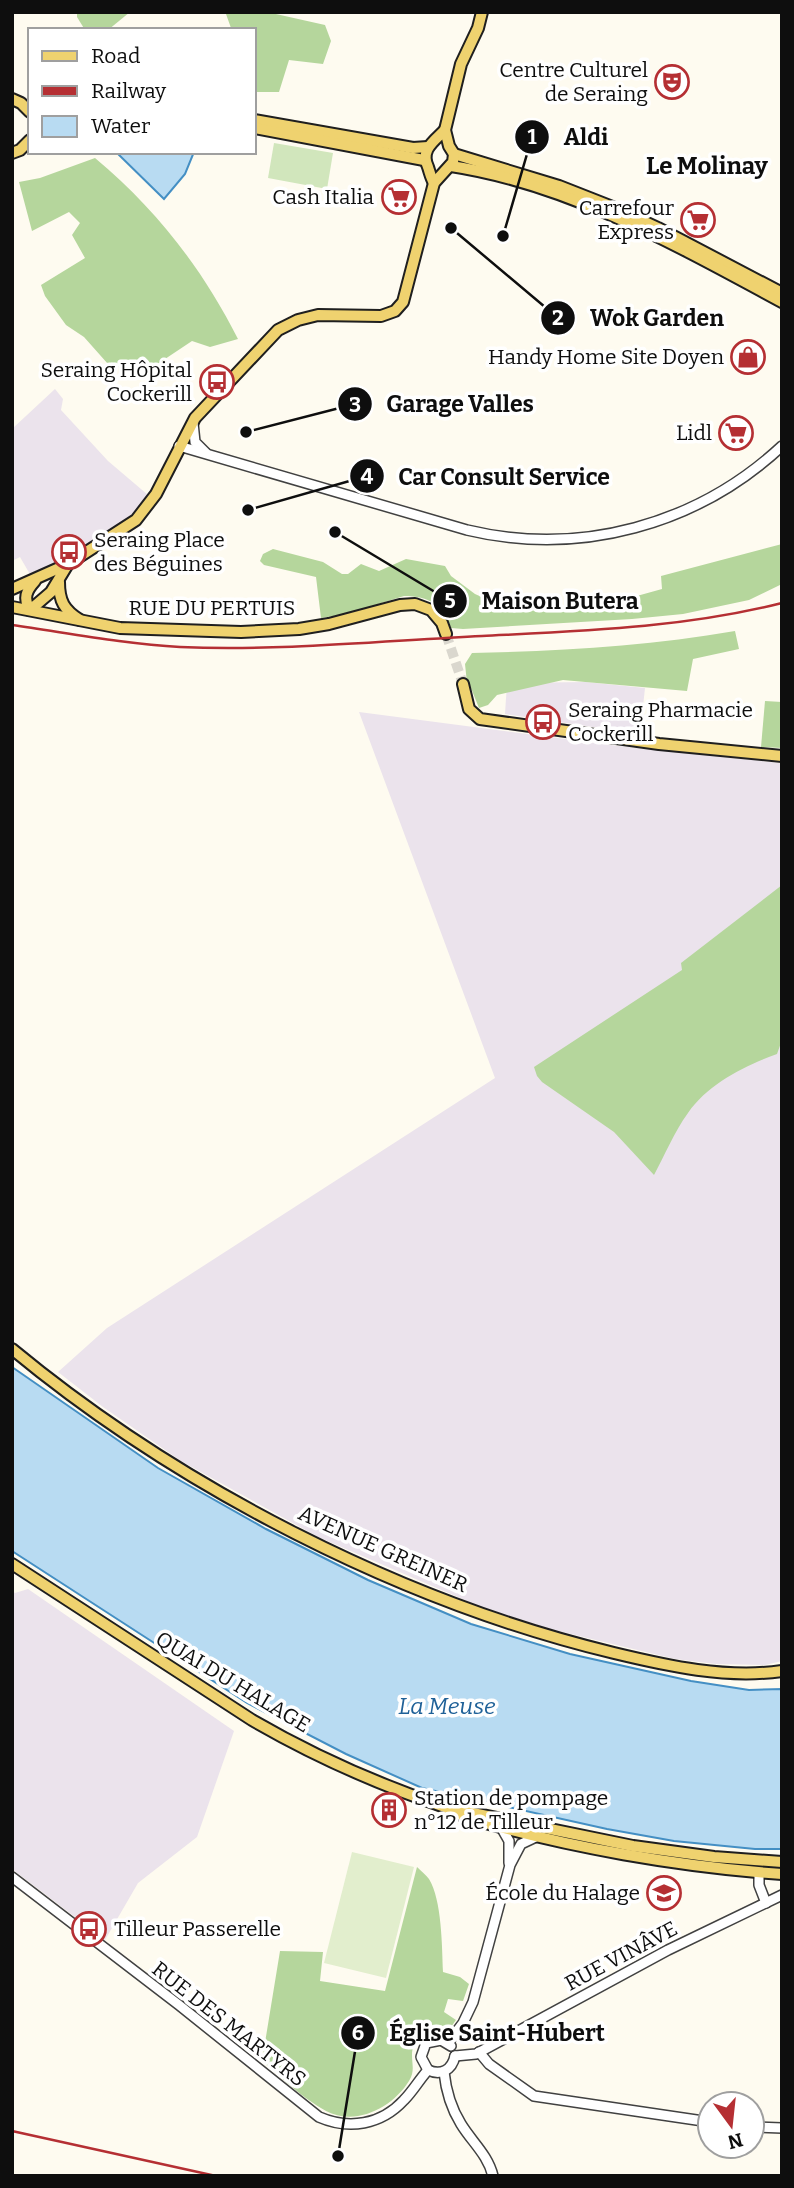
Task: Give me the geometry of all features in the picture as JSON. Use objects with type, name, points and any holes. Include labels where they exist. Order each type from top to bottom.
[{"type":"main road","points":[[12,589],[68,564],[136,520],[156,494],[193,421],[259,348],[288,324],[318,315],[370,317],[395,312],[408,289],[434,183],[449,159],[445,130],[461,64],[482,12]]},
{"type":"main road","points":[[12,99],[28,110]]},
{"type":"main road","points":[[256,120],[412,148],[431,145],[449,159],[596,209],[659,237],[782,302]]},
{"type":"main road","points":[[256,128],[426,164],[438,172],[449,159]]},
{"type":"main road","points":[[434,183],[426,164],[431,145],[445,130]]},
{"type":"main road","points":[[12,153],[28,142]]},
{"type":"main road","points":[[449,159],[559,186],[615,208],[669,233],[782,293]]},
{"type":"main road","points":[[37,579],[28,589],[26,597],[30,610],[47,597],[68,564]]},
{"type":"main road","points":[[59,582],[59,594],[64,608],[86,623]]},
{"type":"main road","name":"RUE DU PERTUIS","points":[[12,607],[86,623],[179,632],[275,631],[329,624],[400,605],[415,604],[431,610],[442,623],[446,634]]},
{"type":"main road","points":[[463,684],[473,714],[493,722],[659,744],[782,756]]},
{"type":"main road","name":"AVENUE GREINER","points":[[12,1349],[131,1436],[221,1492],[336,1552],[439,1598],[524,1628],[627,1656],[721,1673],[782,1671]]},
{"type":"main road","name":"QUAI DU HALAGE","points":[[12,1564],[275,1734],[396,1791],[466,1817],[538,1836],[633,1854],[782,1874]]},
{"type":"main road","name":"QUAI DU HALAGE","points":[[447,1808],[468,1810],[634,1846],[782,1864]]},
{"type":"main road","points":[[759,1872],[768,1866],[782,1864]]},
{"type":"street","points":[[193,421],[194,439],[207,455]]},
{"type":"street","points":[[179,446],[474,531],[505,537],[557,539],[627,531],[676,514],[725,490],[782,446]]},
{"type":"street","points":[[500,1826],[509,1841],[510,1865]]},
{"type":"street","points":[[448,2043],[470,2008],[510,1865],[522,1844],[538,1836]]},
{"type":"street","points":[[759,1872],[759,1885],[766,1903]]},
{"type":"street","name":"RUE DES MARTYRS","points":[[12,1877],[179,2004],[319,2117],[349,2125],[375,2120],[402,2103],[428,2070]]},
{"type":"street","name":"RUE VINÂVE","points":[[455,2056],[479,2052],[668,1950],[782,1895]]},
{"type":"street","points":[[436,2039],[448,2043],[455,2056],[444,2072],[437,2073],[428,2070],[421,2057],[423,2047],[436,2039]]},
{"type":"street","points":[[479,2052],[506,2077],[539,2098],[696,2120]]},
{"type":"street","points":[[444,2072],[451,2105],[460,2123],[482,2151],[493,2176]]},
{"type":"shaded area","points":[[55,389],[63,399],[61,410],[108,461],[148,495],[137,510],[113,529],[31,576],[20,557],[12,561],[12,429]]},
{"type":"shaded area","points":[[586,682],[645,688],[640,734],[505,714],[507,683]]},
{"type":"shaded area","points":[[359,712],[619,746],[782,763],[782,1661],[765,1665],[716,1664],[675,1659],[550,1629],[481,1607],[318,1537],[181,1461],[58,1372],[107,1328],[495,1078]]},
{"type":"shaded area","points":[[28,1589],[234,1731],[197,1837],[138,1883],[105,1940],[12,1869],[12,1591],[15,1593]]},
{"type":"green space","points":[[77,12],[130,12],[110,28],[84,28]]},
{"type":"green space","points":[[267,12],[325,25],[331,41],[323,64],[289,60],[279,92],[256,92],[256,28],[231,28],[226,14]]},
{"type":"green space","points":[[274,143],[333,153],[327,189],[268,178]]},
{"type":"green space","points":[[95,158],[138,198],[176,241],[209,288],[238,339],[210,347],[192,341],[156,365],[132,363],[123,368],[108,364],[84,337],[66,325],[45,296],[41,285],[85,258],[72,235],[80,223],[69,212],[32,231],[19,182],[40,178]]},
{"type":"green space","points":[[782,544],[782,584],[749,600],[683,614],[463,629],[451,628],[444,613],[434,603],[413,596],[321,618],[316,577],[264,565],[260,561],[263,554],[273,549],[323,562],[342,574],[348,574],[361,564],[379,571],[406,559],[445,566],[451,576],[475,594],[502,606],[570,605],[626,599],[662,589],[661,576]]},
{"type":"green space","points":[[735,631],[739,649],[693,659],[687,691],[563,680],[497,695],[488,705],[479,708],[467,683],[465,664],[472,653],[604,647]]},
{"type":"green space","points":[[765,701],[782,702],[782,748],[761,747]]},
{"type":"green space","points":[[782,885],[782,1040],[777,1054],[740,1070],[706,1093],[683,1120],[654,1175],[614,1132],[542,1082],[534,1067],[682,970],[681,963]]},
{"type":"green space","points":[[352,1852],[414,1867],[386,1978],[324,1963]]},
{"type":"green space","points":[[417,1867],[429,1879],[437,1899],[443,1972],[460,1977],[469,1984],[463,2001],[448,1999],[444,2012],[456,2020],[446,2034],[434,2032],[419,2038],[413,2048],[413,2068],[409,2081],[394,2099],[384,2106],[373,2112],[349,2117],[326,2111],[293,2088],[262,2061],[280,1951],[323,1952],[320,1981],[385,1991]]},
{"type":"water","points":[[118,154],[193,154],[185,174],[164,199]]},
{"type":"water","name":"La Meuse","points":[[12,1367],[158,1468],[266,1529],[368,1580],[471,1624],[570,1654],[691,1681],[749,1690],[782,1689],[782,1849],[674,1841],[422,1788],[346,1754],[247,1703],[12,1551]]},
{"type":"tunnel","points":[[446,634],[463,684]]},
{"type":"railway","points":[[12,625],[159,646],[294,647],[633,627],[708,618],[782,603]]},
{"type":"railway","points":[[12,2131],[216,2176]]},
{"type":"place","name":"Centre Culturel de Seraing","points":[[672,82]]},
{"type":"place","name":"Cash Italia","points":[[399,197]]},
{"type":"place","name":"Carrefour Express","points":[[698,220]]},
{"type":"place","name":"Wok Garden","points":[[451,228]]},
{"type":"place","name":"Aldi","points":[[503,236]]},
{"type":"place","name":"Handy Home Site Doyen","points":[[748,357]]},
{"type":"place","name":"Seraing Hôpital Cockerill","points":[[217,382]]},
{"type":"place","name":"Garage Valles","points":[[246,432]]},
{"type":"place","name":"Lidl","points":[[736,433]]},
{"type":"place","name":"Car Consult Service","points":[[248,510]]},
{"type":"place","name":"Maison Butera","points":[[335,532]]},
{"type":"place","name":"Seraing Place des Béguines","points":[[69,552]]},
{"type":"place","name":"Seraing Pharmacie Cockerill","points":[[543,722]]},
{"type":"place","name":"Station de pompage n°12 de Tilleur","points":[[389,1810]]},
{"type":"place","name":"École du Halage","points":[[664,1893]]},
{"type":"place","name":"Tilleur Passerelle","points":[[89,1929]]},
{"type":"place","name":"Église Saint-Hubert","points":[[338,2156]]},
{"type":"district","name":"Le Molinay","points":[[707,166]]}]
